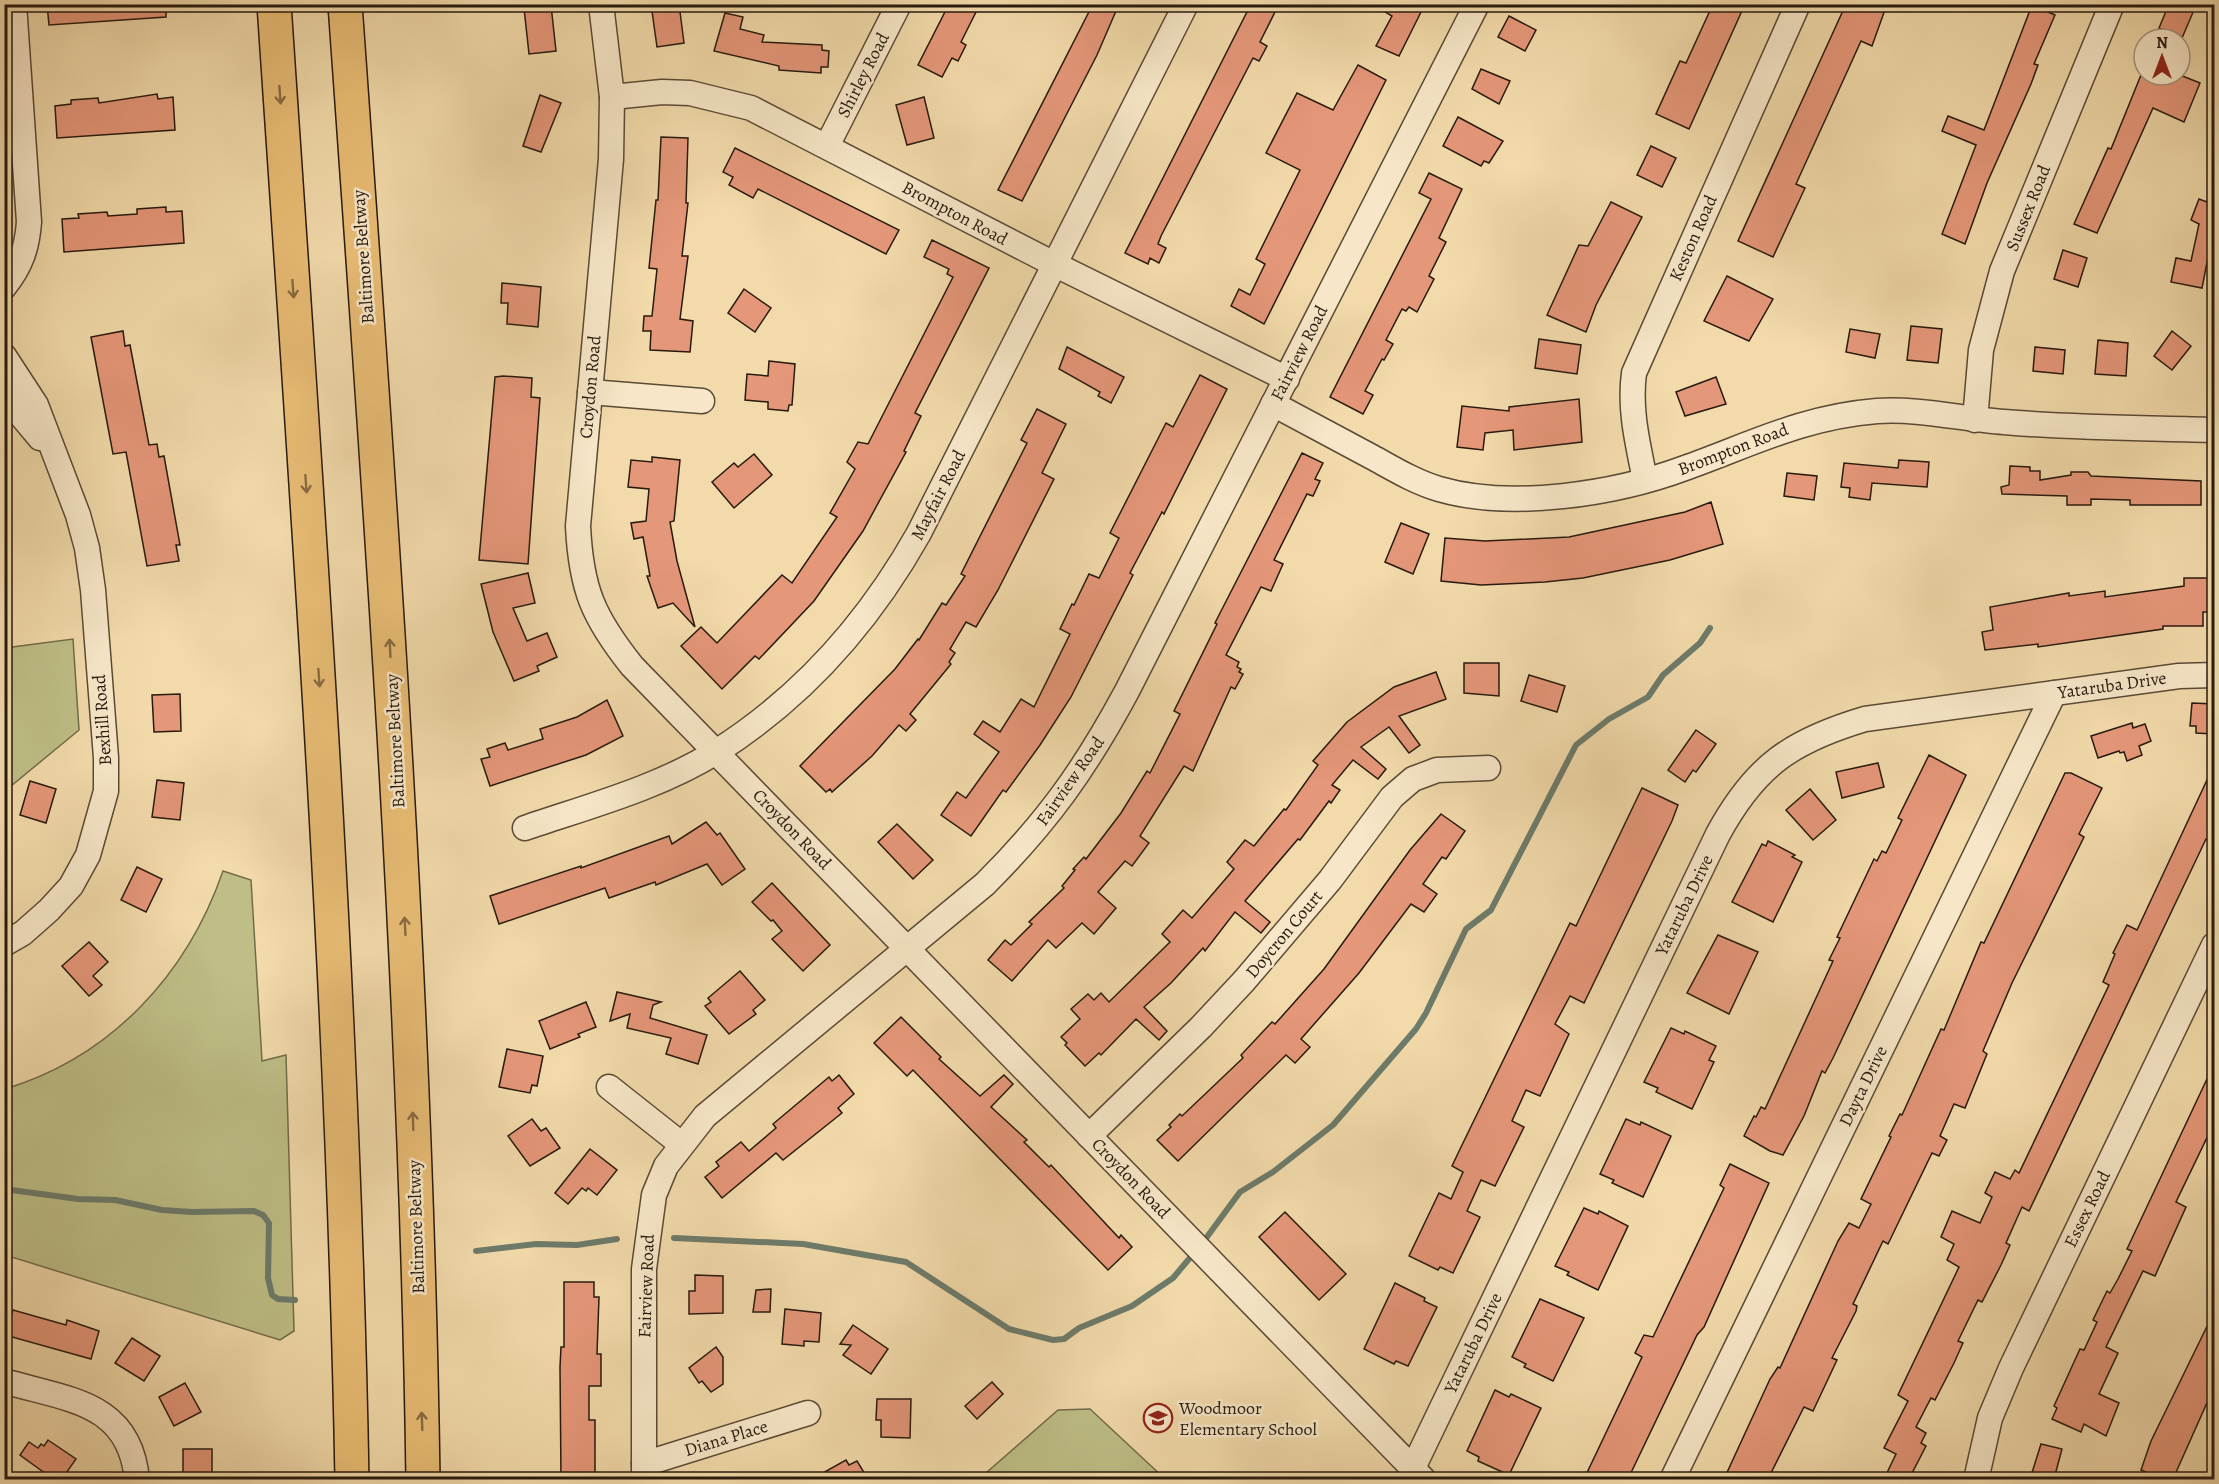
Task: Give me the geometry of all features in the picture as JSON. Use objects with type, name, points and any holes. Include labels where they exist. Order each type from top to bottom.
[{"type":"highway","points":[[274,4],[323,736],[340,1093],[352,1479]]},
{"type":"highway","name":"Baltimore Beltway","points":[[345,4],[384,563],[405,914],[423,1479]]},
{"type":"street","points":[[4,286],[20,265],[28,245],[29,222],[14,4]]},
{"type":"street","name":"Croydon Road","points":[[601,4],[612,97],[611,159],[578,526],[580,564],[589,597],[605,632],[632,666],[1418,1474]]},
{"type":"street","name":"Shirley Road","points":[[827,146],[899,4]]},
{"type":"street","name":"Mayfair Road","points":[[525,828],[644,786],[716,752],[783,702],[819,670],[871,611],[895,576],[1186,4]]},
{"type":"street","name":"Fairview Road","points":[[644,1472],[644,1269],[648,1225],[654,1195],[666,1166],[705,1116],[909,949],[984,884],[1024,845],[1078,777],[1127,691],[1477,4]]},
{"type":"street","name":"Keston Road","points":[[1645,480],[1633,417],[1631,396],[1634,372],[1798,4]]},
{"type":"street","name":"Sussex Road","points":[[1975,420],[1981,350],[2002,271],[2112,4]]},
{"type":"street","name":"Brompton Road","points":[[612,97],[662,92],[721,99],[751,108],[1054,264],[1287,379]]},
{"type":"street","name":"Bexhill Road","points":[[4,356],[36,405],[78,515],[93,590],[106,791],[88,855],[70,886],[23,933],[4,944]]},
{"type":"street","points":[[590,392],[702,401]]},
{"type":"street","name":"Bexhill Road","points":[[4,395],[59,464]]},
{"type":"street","name":"Brompton Road","points":[[1273,404],[1410,477],[1436,488],[1467,496],[1498,498],[1545,496],[1645,480],[1682,469],[1769,434],[1841,416],[1878,411],[2069,426],[2214,430]]},
{"type":"street","name":"Yataruba Drive","points":[[1418,1474],[1718,834],[1750,784],[1771,763],[1801,742],[1829,730],[1865,719],[2179,676],[2214,675]]},
{"type":"street","name":"Dayta Drive","points":[[1672,1479],[2054,693]]},
{"type":"street","name":"Doycron Court","points":[[1089,1136],[1244,981],[1330,880],[1392,797],[1413,779],[1437,770],[1488,768]]},
{"type":"street","name":"Essex Road","points":[[1976,1479],[1990,1418],[2011,1368],[2214,945]]},
{"type":"street","points":[[609,1088],[681,1144]]},
{"type":"street","points":[[4,1381],[86,1405],[106,1414],[122,1430],[131,1445],[138,1479]]},
{"type":"street","name":"Diana Place","points":[[644,1472],[808,1413]]},
{"type":"green space","points":[[73,639],[79,730],[5,791],[5,648]]},
{"type":"green space","points":[[223,871],[251,880],[262,1061],[286,1055],[294,1331],[280,1340],[5,1255],[5,1089],[43,1075],[79,1056],[111,1033],[140,1007],[166,977],[189,944],[208,909]]},
{"type":"green space","points":[[1090,1409],[1165,1479],[979,1479],[1058,1410]]},
{"type":"building","points":[[47,4],[166,4],[166,17],[49,25]]},
{"type":"building","points":[[651,4],[679,4],[684,43],[657,47]]},
{"type":"building","points":[[949,4],[980,4],[961,42],[966,45],[958,61],[952,58],[942,77],[918,65]]},
{"type":"building","points":[[1093,4],[1119,4],[1097,55],[1022,201],[998,190]]},
{"type":"building","points":[[1251,4],[1279,4],[1260,42],[1267,46],[1259,61],[1253,58],[1161,236],[1158,244],[1166,248],[1159,263],[1150,258],[1148,264],[1125,253]]},
{"type":"building","points":[[1372,4],[1425,4],[1399,56],[1376,46],[1392,16]]},
{"type":"building","points":[[1713,4],[1745,4],[1689,129],[1656,114],[1680,61],[1686,63]]},
{"type":"building","points":[[1846,4],[1887,4],[1872,46],[1861,41],[1796,184],[1805,188],[1773,257],[1738,241]]},
{"type":"building","points":[[2169,4],[2181,4],[2194,10],[2187,27],[2159,27]]},
{"type":"building","points":[[551,5],[556,51],[529,54],[524,8]]},
{"type":"building","points":[[2032,5],[2055,15],[2034,64],[2038,65],[2031,84],[1987,183],[1965,244],[1942,234],[1976,145],[1942,131],[1948,116],[1984,130]]},
{"type":"building","points":[[725,13],[743,17],[740,29],[764,35],[762,42],[822,45],[822,50],[829,51],[828,67],[821,67],[821,73],[779,70],[779,66],[714,51]]},
{"type":"building","points":[[1509,16],[1536,30],[1525,51],[1498,37]]},
{"type":"building","points":[[1358,65],[1386,80],[1264,324],[1231,306],[1239,289],[1250,295],[1265,264],[1256,259],[1300,170],[1266,153],[1297,93],[1333,110]]},
{"type":"building","points":[[1481,69],[1510,81],[1499,104],[1472,89]]},
{"type":"building","points":[[2192,80],[2200,83],[2184,122],[2153,108],[2097,233],[2074,224],[2108,148],[2111,149],[2136,87],[2192,87]]},
{"type":"building","points":[[157,94],[158,99],[173,97],[175,130],[57,138],[55,106],[71,104],[71,100],[98,98],[99,103]]},
{"type":"building","points":[[540,95],[561,103],[541,152],[523,146]]},
{"type":"building","points":[[924,97],[934,138],[907,145],[896,105]]},
{"type":"building","points":[[1458,117],[1503,141],[1489,163],[1484,161],[1481,166],[1443,146]]},
{"type":"building","points":[[661,137],[688,138],[686,203],[688,203],[682,256],[688,256],[680,319],[693,321],[690,352],[650,350],[651,331],[643,331],[644,316],[652,316],[657,269],[649,268],[656,200],[658,200]]},
{"type":"building","points":[[1651,146],[1676,158],[1662,187],[1637,175]]},
{"type":"building","points":[[735,148],[899,230],[886,254],[758,189],[753,198],[729,185],[733,177],[723,172]]},
{"type":"building","points":[[1429,173],[1462,189],[1439,238],[1446,242],[1429,276],[1434,279],[1417,312],[1409,307],[1406,311],[1402,309],[1386,340],[1393,344],[1365,391],[1373,395],[1363,414],[1330,397],[1431,199],[1419,193]]},
{"type":"building","points":[[2214,186],[2214,238],[2212,237],[2202,288],[2171,282],[2176,258],[2191,261],[2199,224],[2191,220],[2199,199],[2207,202]]},
{"type":"building","points":[[1611,202],[1642,217],[1596,305],[1586,332],[1547,315],[1579,245],[1588,246]]},
{"type":"building","points":[[166,207],[166,212],[182,211],[184,243],[64,252],[62,219],[79,218],[78,214],[107,212],[108,216],[137,214],[137,209]]},
{"type":"building","points":[[932,240],[989,268],[915,413],[921,416],[904,451],[906,452],[863,531],[814,601],[759,659],[755,656],[722,689],[681,646],[701,627],[717,643],[782,575],[792,583],[837,517],[830,513],[855,469],[847,462],[858,442],[868,444],[953,277],[947,274],[949,269],[924,257]]},
{"type":"building","points":[[2063,250],[2087,258],[2078,287],[2054,279]]},
{"type":"building","points":[[1727,276],[1773,299],[1749,341],[1704,321]]},
{"type":"building","points":[[502,283],[541,287],[538,327],[507,324],[508,303],[501,303]]},
{"type":"building","points":[[744,289],[771,308],[755,332],[728,313]]},
{"type":"building","points":[[1911,326],[1942,329],[1938,363],[1907,360]]},
{"type":"building","points":[[1850,329],[1880,334],[1875,358],[1846,352]]},
{"type":"building","points":[[123,331],[125,346],[130,345],[149,445],[157,444],[159,457],[164,456],[180,545],[176,545],[179,561],[147,566],[126,452],[113,454],[91,337]]},
{"type":"building","points":[[2172,331],[2191,346],[2172,370],[2154,356]]},
{"type":"building","points":[[1539,339],[1581,345],[1577,374],[1535,368]]},
{"type":"building","points":[[2098,340],[2128,343],[2126,376],[2095,374]]},
{"type":"building","points":[[1067,347],[1124,377],[1111,403],[1098,396],[1100,392],[1059,369]]},
{"type":"building","points":[[2035,347],[2065,350],[2063,374],[2033,371]]},
{"type":"building","points":[[769,361],[795,364],[792,405],[789,405],[788,411],[768,409],[768,402],[745,400],[747,374],[768,376]]},
{"type":"building","points":[[1200,375],[1227,389],[1164,514],[1162,512],[1130,573],[1133,575],[1071,697],[1040,745],[1006,792],[1003,790],[971,836],[941,815],[957,792],[966,798],[999,752],[974,734],[983,721],[1000,732],[1021,699],[1034,707],[1070,634],[1060,629],[1072,604],[1074,605],[1089,574],[1099,578],[1119,538],[1110,533],[1166,423],[1173,427]]},
{"type":"building","points":[[495,377],[532,378],[531,397],[540,398],[528,564],[479,560]]},
{"type":"building","points":[[1716,377],[1726,404],[1685,416],[1676,392]]},
{"type":"building","points":[[1579,399],[1582,442],[1514,450],[1513,430],[1485,433],[1483,450],[1457,447],[1462,406],[1509,411],[1509,407]]},
{"type":"building","points":[[1037,409],[1066,424],[1042,473],[1054,479],[998,590],[976,627],[966,622],[950,649],[955,653],[949,662],[951,664],[910,714],[916,720],[906,731],[899,725],[872,756],[832,792],[830,789],[826,792],[800,766],[895,669],[919,640],[942,603],[946,605],[965,576],[961,574],[1027,443],[1021,440]]},
{"type":"building","points":[[1302,453],[1323,463],[1315,479],[1320,481],[1313,496],[1307,494],[1274,560],[1283,564],[1271,591],[1261,587],[1226,655],[1239,662],[1237,667],[1243,674],[1235,689],[1231,687],[1193,771],[1184,766],[1140,836],[1149,843],[1132,866],[1125,861],[1098,892],[1116,908],[1094,934],[1082,923],[1056,948],[1048,940],[1012,981],[988,960],[1005,940],[1011,945],[1032,924],[1029,922],[1064,888],[1062,886],[1075,870],[1073,869],[1084,857],[1086,859],[1121,813],[1147,771],[1150,773],[1180,714],[1174,711],[1217,624],[1215,623]]},
{"type":"building","points":[[754,454],[772,475],[734,508],[712,482],[734,463],[738,467]]},
{"type":"building","points":[[652,457],[680,460],[674,521],[670,522],[677,561],[695,627],[673,603],[658,608],[647,576],[650,576],[643,537],[634,539],[631,523],[646,521],[649,489],[628,487],[631,460],[652,462]]},
{"type":"building","points":[[1899,460],[1929,462],[1927,487],[1872,483],[1870,500],[1849,497],[1850,488],[1841,487],[1844,463],[1898,468]]},
{"type":"building","points":[[2010,466],[2030,467],[2030,471],[2040,471],[2040,480],[2071,475],[2071,472],[2088,472],[2091,476],[2201,481],[2201,505],[2130,505],[2130,500],[2091,499],[2091,505],[2067,505],[2067,496],[2002,494],[2001,487],[2009,485]]},
{"type":"building","points":[[1787,473],[1817,476],[1814,500],[1784,496]]},
{"type":"building","points":[[1711,502],[1723,544],[1670,560],[1583,578],[1545,582],[1481,585],[1441,581],[1445,538],[1485,541],[1569,537],[1685,512]]},
{"type":"building","points":[[1401,523],[1429,534],[1413,574],[1385,562]]},
{"type":"building","points":[[528,573],[535,603],[513,608],[527,641],[547,633],[557,657],[537,666],[539,671],[514,681],[493,632],[481,584]]},
{"type":"building","points":[[2184,578],[2208,578],[2208,612],[2203,612],[2203,626],[2163,626],[2163,629],[2038,647],[2038,644],[1985,650],[1982,632],[1993,630],[1990,607],[2069,593],[2069,596],[2105,591],[2105,597],[2184,586]]},
{"type":"building","points":[[1464,663],[1499,663],[1499,696],[1464,693]]},
{"type":"building","points":[[1436,672],[1446,699],[1399,716],[1420,745],[1409,753],[1389,727],[1361,747],[1386,769],[1378,779],[1353,760],[1332,785],[1340,790],[1331,803],[1329,801],[1300,840],[1298,839],[1245,901],[1270,922],[1261,933],[1235,912],[1205,951],[1203,948],[1171,983],[1144,1007],[1167,1031],[1159,1040],[1136,1019],[1101,1055],[1099,1053],[1085,1066],[1065,1045],[1067,1043],[1061,1037],[1080,1019],[1071,1009],[1088,994],[1094,1000],[1101,993],[1109,1002],[1170,942],[1162,934],[1183,910],[1192,918],[1234,869],[1227,862],[1245,840],[1254,846],[1284,809],[1286,810],[1318,765],[1313,761],[1347,722],[1394,687]]},
{"type":"building","points":[[1529,675],[1565,686],[1557,712],[1521,701]]},
{"type":"building","points":[[180,694],[181,731],[154,732],[152,695]]},
{"type":"building","points":[[607,700],[623,736],[586,755],[490,786],[481,759],[490,757],[487,749],[505,743],[508,750],[543,739],[540,729],[577,717]]},
{"type":"building","points":[[2192,703],[2214,704],[2214,734],[2196,733],[2196,726],[2190,726]]},
{"type":"building","points":[[2132,723],[2133,728],[2145,724],[2151,741],[2139,746],[2142,755],[2127,761],[2124,752],[2119,751],[2098,758],[2091,736]]},
{"type":"building","points":[[1696,730],[1716,744],[1696,772],[1693,770],[1685,782],[1668,770]]},
{"type":"building","points":[[1929,755],[1966,775],[1833,1058],[1825,1073],[1822,1071],[1804,1116],[1783,1155],[1770,1151],[1744,1136],[1761,1107],[1765,1109],[1833,961],[1829,960],[1840,938],[1837,937],[1874,859],[1877,861],[1882,851],[1886,853],[1902,820],[1898,818]]},
{"type":"building","points":[[1878,763],[1884,787],[1842,798],[1836,772]]},
{"type":"building","points":[[2214,765],[2214,830],[2209,841],[2206,839],[2029,1211],[2022,1207],[2006,1243],[2010,1245],[2001,1265],[1982,1302],[1978,1300],[1958,1341],[1963,1343],[1954,1363],[1935,1400],[1931,1398],[1916,1427],[1926,1433],[1921,1443],[1926,1446],[1909,1479],[1884,1479],[1896,1454],[1884,1448],[1908,1401],[1898,1395],[1959,1267],[1947,1260],[1954,1244],[1941,1237],[1952,1211],[1980,1223],[1992,1197],[1985,1193],[1995,1172],[2010,1179],[2015,1170],[2019,1173],[2109,985],[2103,982],[2115,954],[2113,953],[2127,925],[2137,930]]},
{"type":"building","points":[[2065,773],[2071,773],[2102,788],[2079,834],[2084,837],[2012,983],[1983,1051],[1987,1054],[1965,1108],[1954,1104],[1940,1136],[1947,1140],[1939,1156],[1932,1153],[1888,1244],[1883,1241],[1853,1304],[1857,1306],[1856,1311],[1832,1358],[1837,1360],[1813,1411],[1804,1407],[1768,1479],[1724,1479],[1770,1379],[1778,1367],[1780,1368],[1838,1241],[1849,1223],[1859,1228],[1871,1204],[1861,1199],[1891,1137],[1889,1136],[1900,1114],[1902,1115],[1941,1029],[1944,1030],[1981,942],[1984,943]]},
{"type":"building","points":[[157,780],[184,783],[180,820],[152,817]]},
{"type":"building","points":[[30,781],[56,789],[46,823],[20,815]]},
{"type":"building","points":[[1642,788],[1678,805],[1672,821],[1584,1003],[1570,996],[1555,1024],[1569,1034],[1540,1096],[1526,1090],[1512,1121],[1524,1127],[1495,1186],[1481,1180],[1467,1211],[1480,1217],[1453,1273],[1440,1267],[1438,1270],[1409,1256],[1439,1193],[1451,1199],[1463,1172],[1452,1166],[1570,923],[1576,926]]},
{"type":"building","points":[[1810,789],[1836,820],[1813,840],[1786,810]]},
{"type":"building","points":[[1441,814],[1465,831],[1446,859],[1442,857],[1423,884],[1437,894],[1424,912],[1411,904],[1359,973],[1301,1039],[1310,1047],[1295,1063],[1286,1055],[1178,1161],[1157,1140],[1171,1127],[1169,1125],[1180,1114],[1182,1116],[1243,1058],[1241,1055],[1272,1022],[1275,1024],[1324,969],[1410,850]]},
{"type":"building","points":[[706,822],[717,835],[720,833],[745,869],[722,885],[707,864],[656,885],[655,882],[609,898],[605,888],[499,924],[490,896],[581,866],[581,868],[669,836],[672,844]]},
{"type":"building","points":[[897,824],[933,860],[913,879],[878,842]]},
{"type":"building","points":[[1768,841],[1795,855],[1792,857],[1802,862],[1773,922],[1732,902],[1762,844],[1766,846]]},
{"type":"building","points":[[137,867],[162,879],[146,912],[121,900]]},
{"type":"building","points":[[772,883],[830,945],[803,971],[772,939],[782,931],[752,902]]},
{"type":"building","points":[[1718,935],[1758,952],[1729,1014],[1687,993]]},
{"type":"building","points":[[89,942],[108,962],[93,976],[102,985],[89,996],[62,966]]},
{"type":"building","points":[[740,971],[765,1000],[753,1010],[756,1014],[729,1034],[705,1006],[711,1002],[708,998]]},
{"type":"building","points":[[617,992],[661,1002],[653,1005],[650,1018],[707,1035],[698,1064],[666,1054],[671,1038],[627,1028],[630,1014],[610,1021]]},
{"type":"building","points":[[586,1002],[596,1027],[578,1034],[580,1037],[550,1049],[539,1021]]},
{"type":"building","points":[[901,1017],[941,1057],[939,1059],[980,1096],[1004,1075],[1013,1084],[991,1107],[1027,1140],[1024,1142],[1049,1167],[1051,1165],[1119,1238],[1121,1235],[1132,1247],[1108,1270],[913,1070],[907,1076],[874,1043]]},
{"type":"building","points":[[1671,1028],[1684,1034],[1685,1031],[1716,1046],[1709,1060],[1714,1062],[1692,1109],[1656,1092],[1658,1088],[1644,1082]]},
{"type":"building","points":[[507,1049],[543,1056],[537,1086],[532,1085],[530,1093],[499,1087]]},
{"type":"building","points":[[2214,1064],[2214,1123],[2176,1202],[2186,1207],[2155,1276],[2143,1271],[2106,1347],[2118,1353],[2099,1394],[2119,1403],[2106,1436],[2084,1424],[2081,1432],[2052,1419],[2057,1408],[2054,1406],[2080,1349],[2084,1350],[2097,1322],[2093,1320],[2107,1291],[2110,1293],[2132,1251],[2127,1249]]},
{"type":"building","points":[[839,1075],[854,1094],[838,1108],[842,1113],[783,1160],[776,1153],[722,1198],[705,1177],[719,1166],[716,1162],[741,1142],[749,1151],[776,1128],[773,1124],[829,1077],[832,1081]]},
{"type":"building","points":[[532,1119],[541,1131],[546,1128],[560,1148],[530,1166],[508,1136]]},
{"type":"building","points":[[1626,1119],[1640,1125],[1641,1122],[1671,1136],[1643,1197],[1612,1183],[1614,1180],[1600,1174]]},
{"type":"building","points":[[590,1149],[617,1170],[597,1195],[588,1188],[586,1191],[582,1188],[568,1204],[555,1193]]},
{"type":"building","points":[[1730,1164],[1769,1183],[1704,1327],[1697,1335],[1628,1479],[1584,1479],[1642,1357],[1635,1353],[1644,1335],[1653,1337],[1724,1188],[1720,1185]]},
{"type":"building","points":[[1584,1208],[1598,1214],[1599,1211],[1628,1226],[1598,1290],[1567,1275],[1569,1272],[1555,1266]]},
{"type":"building","points":[[1285,1212],[1346,1274],[1319,1300],[1259,1237]]},
{"type":"building","points":[[695,1275],[723,1276],[723,1313],[689,1314],[689,1291],[695,1291]]},
{"type":"building","points":[[564,1282],[594,1282],[594,1297],[599,1297],[597,1354],[601,1354],[601,1386],[589,1386],[589,1420],[595,1420],[595,1479],[561,1479],[560,1367],[561,1347],[564,1347]]},
{"type":"building","points":[[1395,1283],[1425,1298],[1424,1301],[1437,1307],[1408,1366],[1396,1361],[1394,1364],[1364,1349]]},
{"type":"building","points":[[771,1289],[770,1312],[753,1312],[756,1290]]},
{"type":"building","points":[[1540,1299],[1584,1318],[1553,1381],[1524,1367],[1526,1364],[1512,1357]]},
{"type":"building","points":[[785,1309],[821,1313],[819,1342],[804,1341],[804,1346],[782,1344]]},
{"type":"building","points":[[13,1310],[66,1325],[67,1320],[99,1331],[91,1359],[5,1335]]},
{"type":"building","points":[[2214,1312],[2214,1387],[2173,1479],[2163,1479],[2141,1470],[2151,1441]]},
{"type":"building","points":[[853,1325],[888,1349],[871,1374],[843,1355],[851,1345],[840,1344]]},
{"type":"building","points":[[132,1338],[160,1356],[144,1381],[115,1363]]},
{"type":"building","points":[[716,1347],[723,1357],[723,1384],[711,1392],[702,1381],[699,1383],[689,1368]]},
{"type":"building","points":[[992,1382],[1003,1394],[977,1419],[965,1406]]},
{"type":"building","points":[[185,1383],[201,1412],[174,1426],[159,1397]]},
{"type":"building","points":[[1495,1390],[1509,1397],[1511,1394],[1541,1408],[1509,1475],[1478,1461],[1479,1457],[1467,1451]]},
{"type":"building","points":[[877,1399],[911,1399],[910,1438],[881,1437],[881,1420],[876,1420]]},
{"type":"building","points":[[48,1440],[76,1459],[62,1479],[53,1479],[20,1455],[29,1442],[38,1448],[41,1444],[44,1446]]},
{"type":"building","points":[[2041,1444],[2062,1449],[2054,1479],[2030,1479]]},
{"type":"building","points":[[183,1449],[212,1449],[212,1479],[183,1479]]},
{"type":"building","points":[[846,1460],[849,1465],[857,1461],[868,1479],[812,1479]]},
{"type":"waterway","points":[[1201,1245],[1240,1192],[1273,1172],[1333,1125],[1416,1029],[1466,929],[1491,910],[1576,745],[1609,719],[1648,697],[1663,675],[1700,643],[1710,628]]},
{"type":"waterway","points":[[4,1189],[78,1199],[115,1200],[162,1210],[254,1211],[263,1215],[269,1223],[268,1278],[272,1295],[278,1299],[295,1300]]},
{"type":"waterway","points":[[674,1238],[803,1244],[906,1262],[1009,1329],[1053,1340],[1064,1339],[1079,1328],[1132,1306],[1173,1278],[1194,1253]]},
{"type":"waterway","points":[[476,1251],[536,1244],[577,1245],[617,1239]]},
{"type":"place","name":"Woodmoor Elementary School","points":[[1158,1418]]}]
